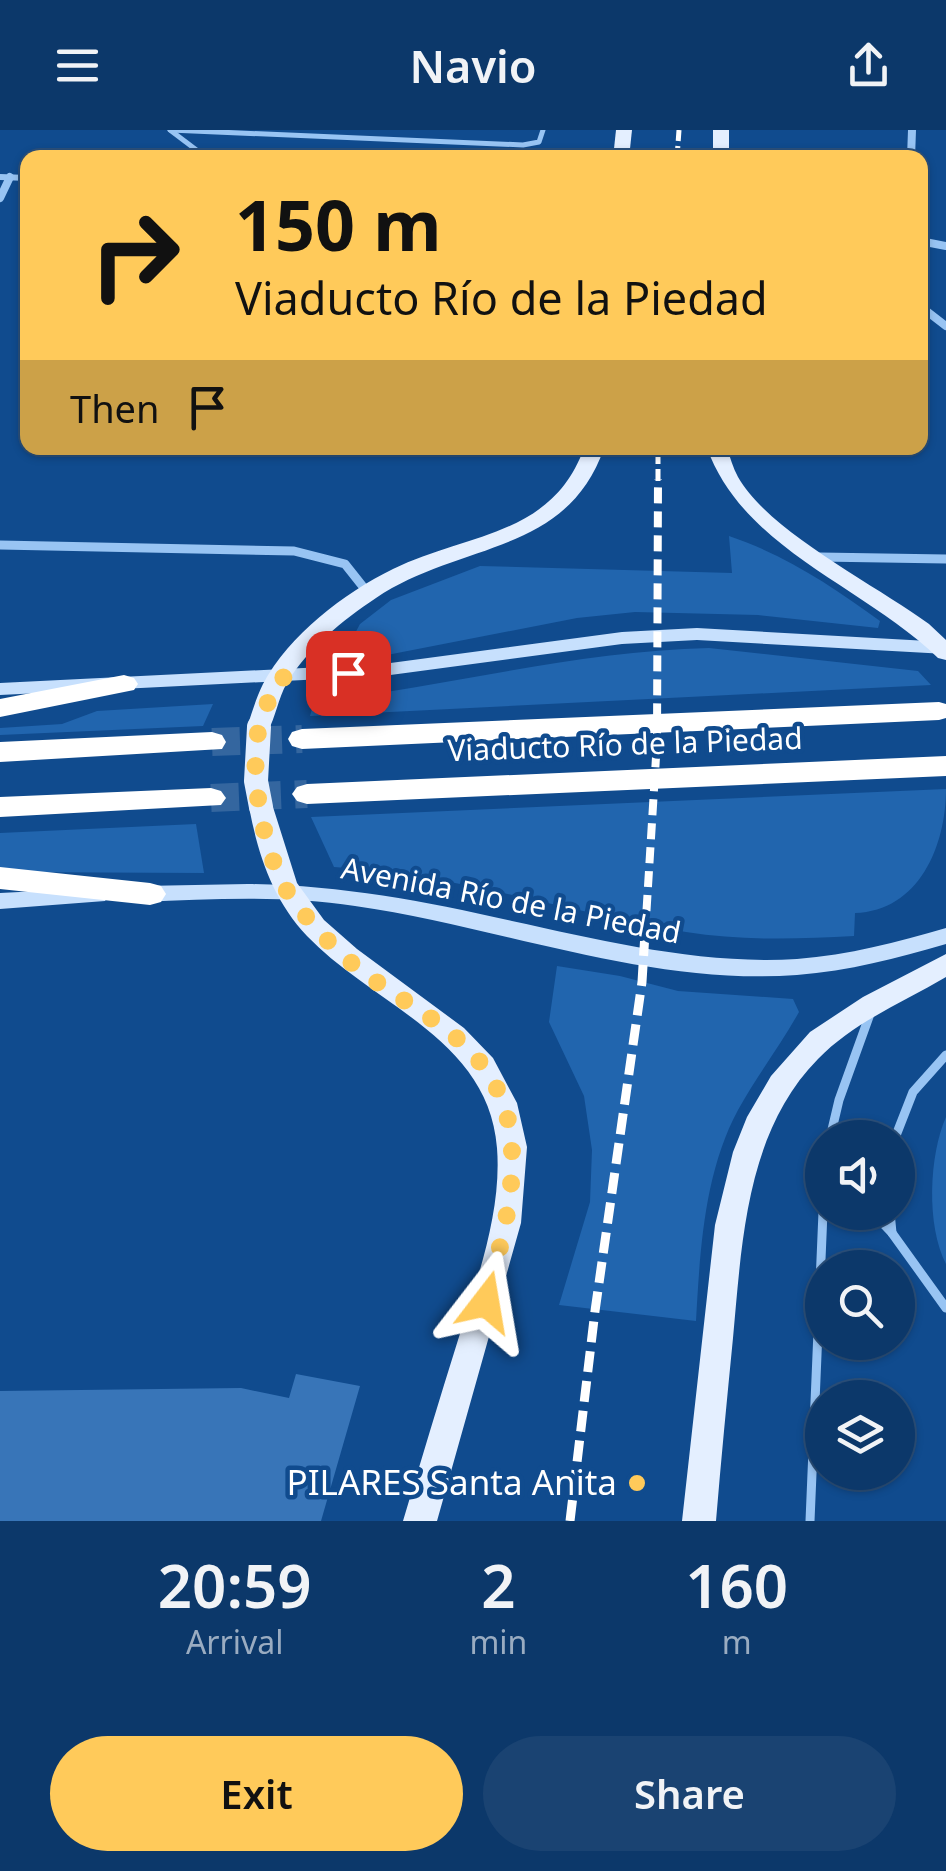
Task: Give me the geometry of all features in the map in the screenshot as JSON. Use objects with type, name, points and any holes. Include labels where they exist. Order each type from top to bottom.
[{"type":"highway","points":[[0,708],[124,684]]},
{"type":"highway","name":"Viaducto Río de la Piedad","points":[[302,739],[940,711]]},
{"type":"highway","points":[[0,752],[212,742]]},
{"type":"highway","name":"Viaducto Río de la Piedad","points":[[308,794],[946,766]]},
{"type":"highway","points":[[0,807],[211,798]]},
{"type":"highway","points":[[0,878],[150,894]]},
{"type":"main road","points":[[420,1521],[502,1239],[512,1148],[509,1124],[493,1081],[477,1056],[432,1018],[368,976],[330,942],[289,894],[270,846],[256,781],[259,727],[278,678],[329,624],[368,593],[401,574],[523,525],[564,503],[583,479],[592,455]]},
{"type":"main road","points":[[720,455],[738,495],[761,518],[945,650]]},
{"type":"main road","points":[[0,689],[383,670],[622,638],[678,635],[781,637],[856,646],[945,650]]},
{"type":"main road","name":"Avenida Río de la Piedad","points":[[0,901],[150,894],[351,898],[452,914],[673,963],[722,969],[828,966],[877,959],[946,936]]},
{"type":"main road","points":[[699,1521],[730,1212],[761,1118],[788,1074],[835,1029],[946,964]]},
{"type":"street","points":[[0,198],[5,177]]},
{"type":"street","points":[[0,545],[308,553],[345,564],[368,593]]},
{"type":"street","points":[[820,557],[946,558]]},
{"type":"lane","points":[[170,130],[522,145],[539,142],[544,130]]},
{"type":"lane","points":[[170,130],[196,150]]},
{"type":"lane","points":[[362,138],[364,130]]},
{"type":"lane","points":[[834,1120],[875,1003]]},
{"type":"lane","points":[[899,1120],[902,1108],[925,1072],[946,1055]]},
{"type":"lane","points":[[810,1521],[822,1230]]},
{"type":"lane","points":[[889,1230],[946,1308]]},
{"type":"shaded area","points":[[729,536],[769,552],[826,584],[880,621],[878,628],[758,615],[635,612],[577,618],[387,655],[363,658],[352,650],[352,639],[360,624],[391,600],[480,566],[732,573]]},
{"type":"shaded area","points":[[709,648],[918,671],[931,685],[310,716],[314,702],[560,662]]},
{"type":"shaded area","points":[[213,704],[203,726],[0,735],[0,728],[62,724],[97,711]]},
{"type":"shaded area","points":[[946,789],[945,811],[934,853],[912,888],[896,901],[855,913],[854,936],[833,937],[707,935],[467,885],[334,867],[311,817]]},
{"type":"shaded area","points":[[196,824],[204,873],[0,872],[0,833]]},
{"type":"shaded area","points":[[557,966],[678,991],[793,999],[799,1012],[738,1110],[718,1160],[702,1240],[696,1321],[559,1305],[590,1202],[592,1150],[584,1096],[549,1022]]},
{"type":"shaded area","points":[[946,1117],[946,1264],[935,1230],[932,1190],[936,1151]]},
{"type":"building","points":[[296,1374],[360,1386],[321,1521],[0,1521],[0,1391],[241,1388],[289,1398]]},
{"type":"tunnel","points":[[212,742],[302,739]]},
{"type":"tunnel","points":[[211,798],[307,794]]},
{"type":"railway","points":[[678,150],[679,130]]},
{"type":"railway","points":[[658,455],[658,479]]},
{"type":"railway","points":[[645,935],[657,741],[658,479]]},
{"type":"railway","points":[[570,1521],[595,1311],[642,982],[645,933]]},
{"type":"place","name":"PILARES Santa Anita","points":[[637,1483]]},
{"type":"route","points":[[348,673],[278,678],[259,727],[256,753],[256,781],[265,827],[289,894],[330,942],[368,976],[455,1035],[477,1056],[503,1102],[512,1148],[502,1239],[486,1302]]}]
